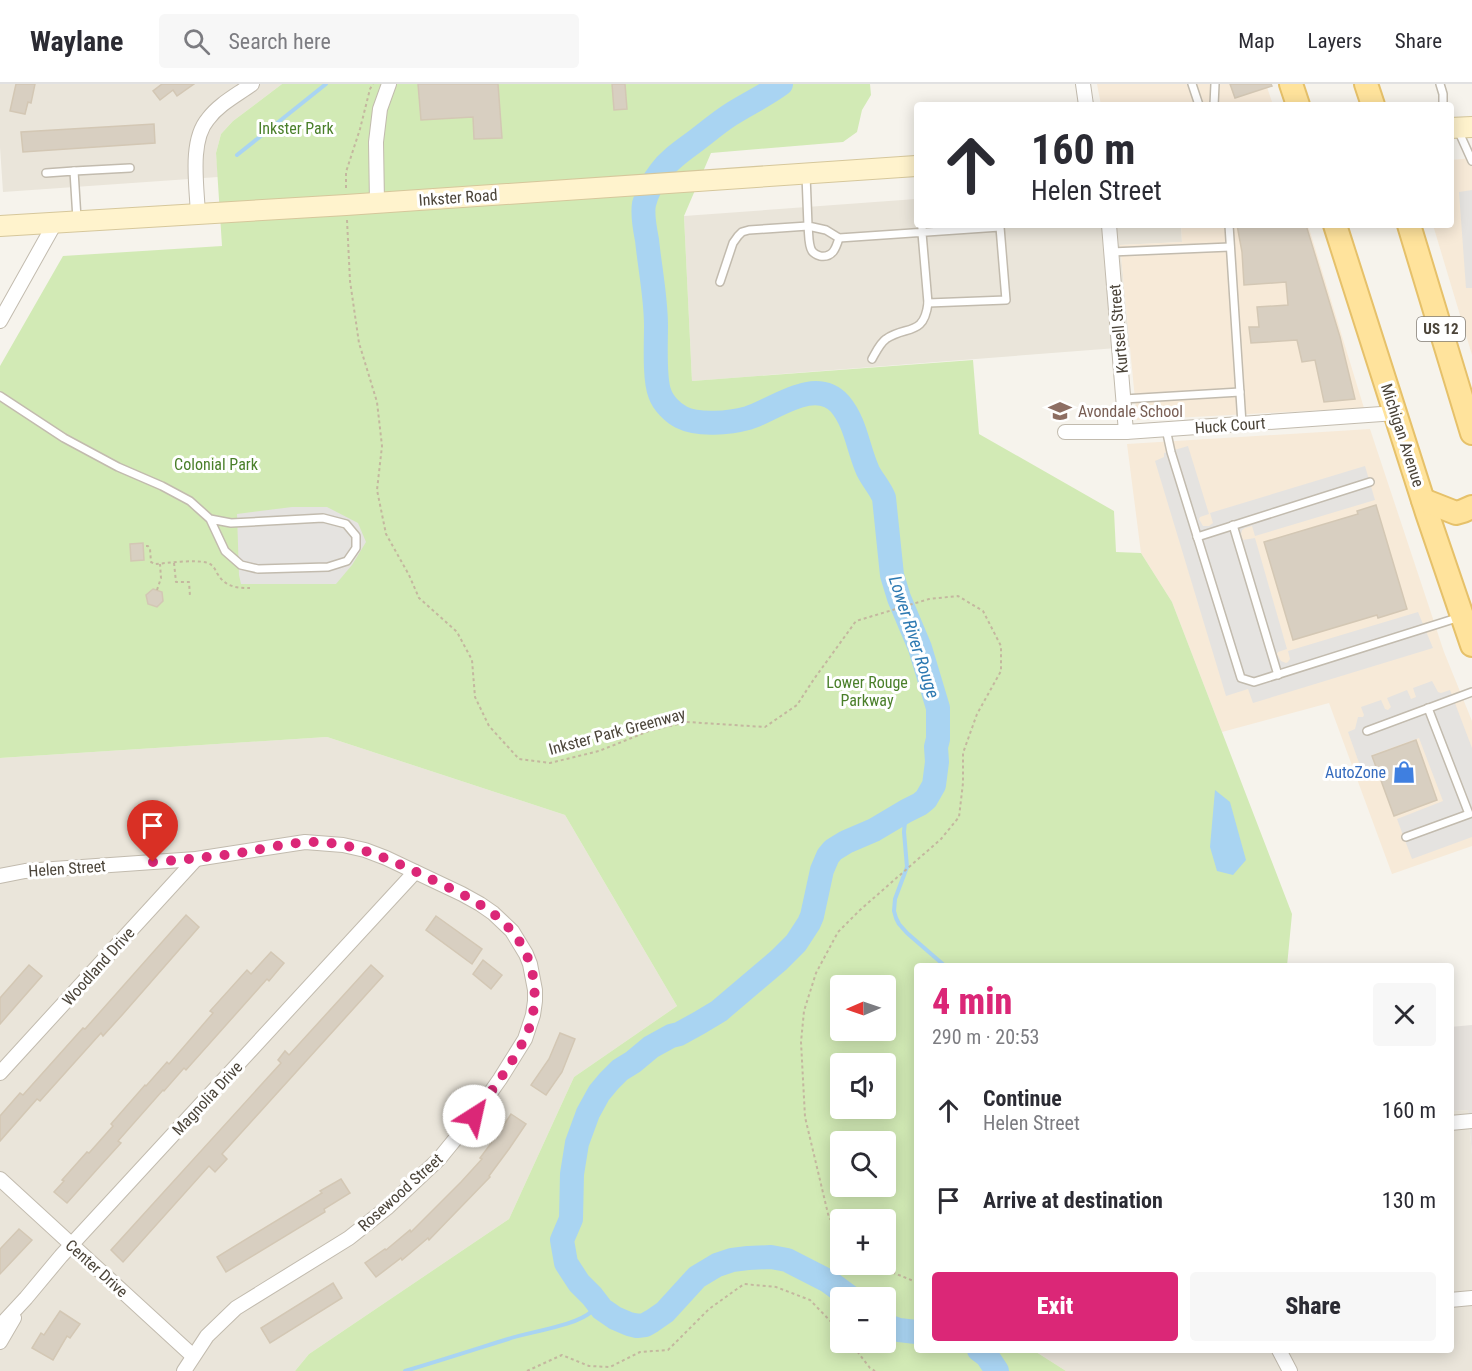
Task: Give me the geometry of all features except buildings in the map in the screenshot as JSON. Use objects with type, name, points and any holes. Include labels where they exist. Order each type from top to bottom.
[{"type":"main road","points":[[1291,84],[1297,102]]},
{"type":"main road","points":[[1366,84],[1372,102]]},
{"type":"main road","name":"Inkster Road","points":[[0,226],[914,166]]},
{"type":"main road","name":"Michigan Avenue","points":[[1336,228],[1472,645]]},
{"type":"main road","name":"US 12","points":[[1410,228],[1472,433]]},
{"type":"main road","points":[[1423,500],[1456,513],[1472,507]]},
{"type":"street","points":[[198,214],[196,148],[199,134],[208,118],[218,108],[252,84]]},
{"type":"street","points":[[377,203],[376,142],[380,109],[389,84]]},
{"type":"street","points":[[1083,84],[1086,102]]},
{"type":"street","points":[[0,321],[55,223]]},
{"type":"street","name":"Kurtsell Street","points":[[1109,228],[1126,432]]},
{"type":"street","name":"Huck Court","points":[[1065,432],[1126,432],[1396,413]]},
{"type":"street","name":"Helen Street","points":[[0,876],[25,871],[196,859],[291,844],[320,842],[365,850],[415,872]]},
{"type":"street","name":"Woodland Drive","points":[[0,1073],[196,859]]},
{"type":"street","name":"Magnolia Drive","points":[[0,1326],[71,1245],[415,872]]},
{"type":"street","name":"Rosewood Street","points":[[184,1371],[207,1336],[236,1308],[349,1238],[417,1181],[439,1159],[474,1116],[525,1040],[533,1015],[535,990],[530,964],[519,940],[504,923],[480,904],[415,872]]},
{"type":"street","points":[[1454,1123],[1472,1121]]},
{"type":"street","name":"Center Drive","points":[[0,1179],[193,1356]]},
{"type":"street","points":[[0,1342],[26,1298]]},
{"type":"street","points":[[1454,1300],[1472,1298]]},
{"type":"street","points":[[1281,1353],[1290,1371]]},
{"type":"lane","points":[[1192,84],[1198,102]]},
{"type":"lane","points":[[1214,102],[1215,84]]},
{"type":"lane","points":[[1440,84],[1443,102]]},
{"type":"lane","points":[[1460,128],[1472,161]]},
{"type":"lane","points":[[46,172],[130,168]]},
{"type":"lane","points":[[74,171],[77,222]]},
{"type":"lane","points":[[806,174],[808,226],[812,252],[830,256],[839,238]]},
{"type":"lane","points":[[720,282],[733,243],[742,232],[749,230],[808,226],[826,230],[839,238],[922,229],[961,228]]},
{"type":"lane","points":[[928,303],[1005,300],[1000,228]]},
{"type":"lane","points":[[1229,228],[1242,424]]},
{"type":"lane","points":[[872,359],[883,341],[918,326],[927,314],[922,229]]},
{"type":"lane","points":[[1111,252],[1230,247]]},
{"type":"lane","points":[[1124,399],[1240,392]]},
{"type":"lane","points":[[0,396],[64,438],[190,501],[210,519],[225,551],[241,566],[258,569],[328,567],[347,561],[356,548],[356,536],[346,524],[323,519],[231,523],[210,519]]},
{"type":"lane","points":[[1166,429],[1171,452],[1241,678],[1254,682],[1462,616]]},
{"type":"lane","points":[[1197,537],[1370,482]]},
{"type":"lane","points":[[1233,525],[1278,675]]},
{"type":"lane","points":[[1366,732],[1472,692]]},
{"type":"lane","points":[[1406,837],[1470,813],[1428,708]]},
{"type":"path","points":[[345,184],[346,172],[373,84]]},
{"type":"path","name":"Inkster Park Greenway","points":[[347,222],[350,281],[359,343],[377,402],[382,446],[377,490],[386,534],[419,598],[457,632],[472,660],[475,697],[489,726],[519,759],[550,763],[599,751],[649,731],[687,722],[765,727],[797,705],[856,621],[929,599],[958,596],[983,611],[1001,646],[1000,672],[977,714],[963,753],[963,783],[959,817],[941,839],[837,932],[816,973],[804,1011],[801,1042],[805,1117],[830,1219]]},
{"type":"path","points":[[146,546],[150,549],[151,561]]},
{"type":"path","points":[[144,561],[151,561],[154,564],[208,563],[214,567],[223,582],[233,588],[250,588]]},
{"type":"path","points":[[174,563],[176,582],[189,582],[190,596]]},
{"type":"path","points":[[157,590],[161,578],[160,564]]},
{"type":"path","points":[[896,1274],[914,1281]]},
{"type":"path","points":[[526,1371],[562,1355],[589,1366],[610,1367],[640,1352],[668,1350],[709,1309],[744,1284],[776,1287],[810,1300],[830,1321]]},
{"type":"path","points":[[858,1353],[875,1371]]},
{"type":"shaded area","points":[[0,84],[282,84],[233,121],[221,134],[216,153],[218,177],[3,192]]},
{"type":"shaded area","points":[[1097,84],[1266,84],[1272,102],[1100,102]]},
{"type":"shaded area","points":[[1472,158],[1472,355],[1434,228],[1454,228],[1454,160]]},
{"type":"shaded area","points":[[1472,190],[1472,288],[1466,288],[1459,192]]},
{"type":"shaded area","points":[[914,199],[914,228],[1181,228],[1182,242],[1120,245],[1130,347],[692,381],[684,216]]},
{"type":"shaded area","points":[[1181,228],[1309,228],[1364,408],[1137,420],[1120,245],[1182,242]]},
{"type":"shaded area","points":[[1370,429],[1444,652],[1472,721],[1472,846],[1392,874],[1329,703],[1222,732],[1172,602],[1141,553],[1127,444]]},
{"type":"shaded area","points":[[1188,446],[1209,514],[1199,519],[1203,526],[1213,523],[1210,513],[1365,466],[1375,500],[1255,536],[1252,526],[1242,530],[1243,540],[1255,538],[1287,649],[1277,654],[1281,661],[1288,662],[1290,659],[1288,651],[1418,612],[1433,648],[1253,703],[1248,689],[1226,696],[1155,461],[1164,457],[1164,453]]},
{"type":"shaded area","points":[[292,507],[327,507],[358,523],[366,542],[352,565],[336,584],[241,584],[237,514]]},
{"type":"shaded area","points":[[1432,681],[1438,692],[1450,690],[1472,748],[1472,837],[1412,859],[1397,819],[1443,801],[1419,738],[1372,755],[1377,770],[1363,774],[1348,732],[1355,729],[1358,717],[1363,717],[1361,707],[1381,700],[1385,709],[1388,710],[1391,707],[1387,698],[1407,690],[1411,699],[1416,697],[1413,688]]},
{"type":"shaded area","points":[[327,737],[565,815],[677,1006],[574,1077],[509,1219],[309,1354],[295,1371],[0,1371],[0,758]]},
{"type":"shaded area","points":[[1472,1025],[1472,1155],[1468,1110],[1454,1111],[1454,1027]]},
{"type":"shaded area","points":[[1468,1110],[1472,1155],[1472,1371],[1066,1371],[1038,1353],[1454,1353],[1454,1111]]},
{"type":"green space","name":"Lower Rouge Parkway","points":[[282,84],[870,84],[871,95],[862,110],[857,132],[843,142],[711,153],[684,216],[692,381],[973,360],[979,434],[1114,511],[1116,552],[1141,553],[1172,602],[1292,914],[1287,963],[914,963],[914,1353],[1038,1353],[1066,1371],[295,1371],[309,1354],[509,1219],[574,1077],[677,1006],[565,815],[327,737],[0,758],[0,366],[63,256],[222,246],[216,153],[221,134],[233,121]]},
{"type":"water","points":[[1215,790],[1230,802],[1246,860],[1233,875],[1217,871],[1210,847]]},
{"type":"waterway","points":[[237,155],[326,84]]},
{"type":"waterway","name":"Lower River Rouge","points":[[781,84],[725,118],[674,157],[657,176],[647,196],[644,204],[644,218],[655,305],[658,388],[663,401],[672,410],[681,417],[696,422],[723,422],[748,418],[794,397],[819,393],[830,396],[845,411],[868,471],[884,498],[892,575],[920,648],[938,708],[937,762],[934,785],[926,799],[920,804],[833,850],[822,870],[809,923],[796,943],[779,960],[719,1011],[651,1047],[620,1070],[599,1093],[588,1113],[577,1143],[572,1174],[571,1219],[562,1240],[566,1263],[579,1283],[602,1309],[615,1318],[637,1326],[645,1325],[665,1312],[697,1277],[717,1265],[732,1260],[771,1257],[787,1260],[836,1287]]},
{"type":"waterway","points":[[906,811],[904,832],[907,867],[895,899],[894,911],[899,924],[907,933],[942,963]]},
{"type":"waterway","points":[[405,1371],[517,1336],[575,1321],[592,1311],[597,1303]]},
{"type":"waterway","name":"Lower River Rouge","points":[[896,1329],[914,1332]]},
{"type":"waterway","name":"Lower River Rouge","points":[[983,1353],[997,1371]]},
{"type":"place","name":"Avondale School","points":[[1060,411]]},
{"type":"place","name":"AutoZone","points":[[1404,772]]},
{"type":"route","points":[[153,862],[196,859],[305,842],[343,845],[386,858],[462,894],[493,913],[512,931],[526,954],[533,975],[535,1001],[525,1040],[474,1116]]},
{"type":"park label","name":"Inkster Park","points":[[296,128]]},
{"type":"park label","name":"Colonial Park","points":[[216,464]]}]
